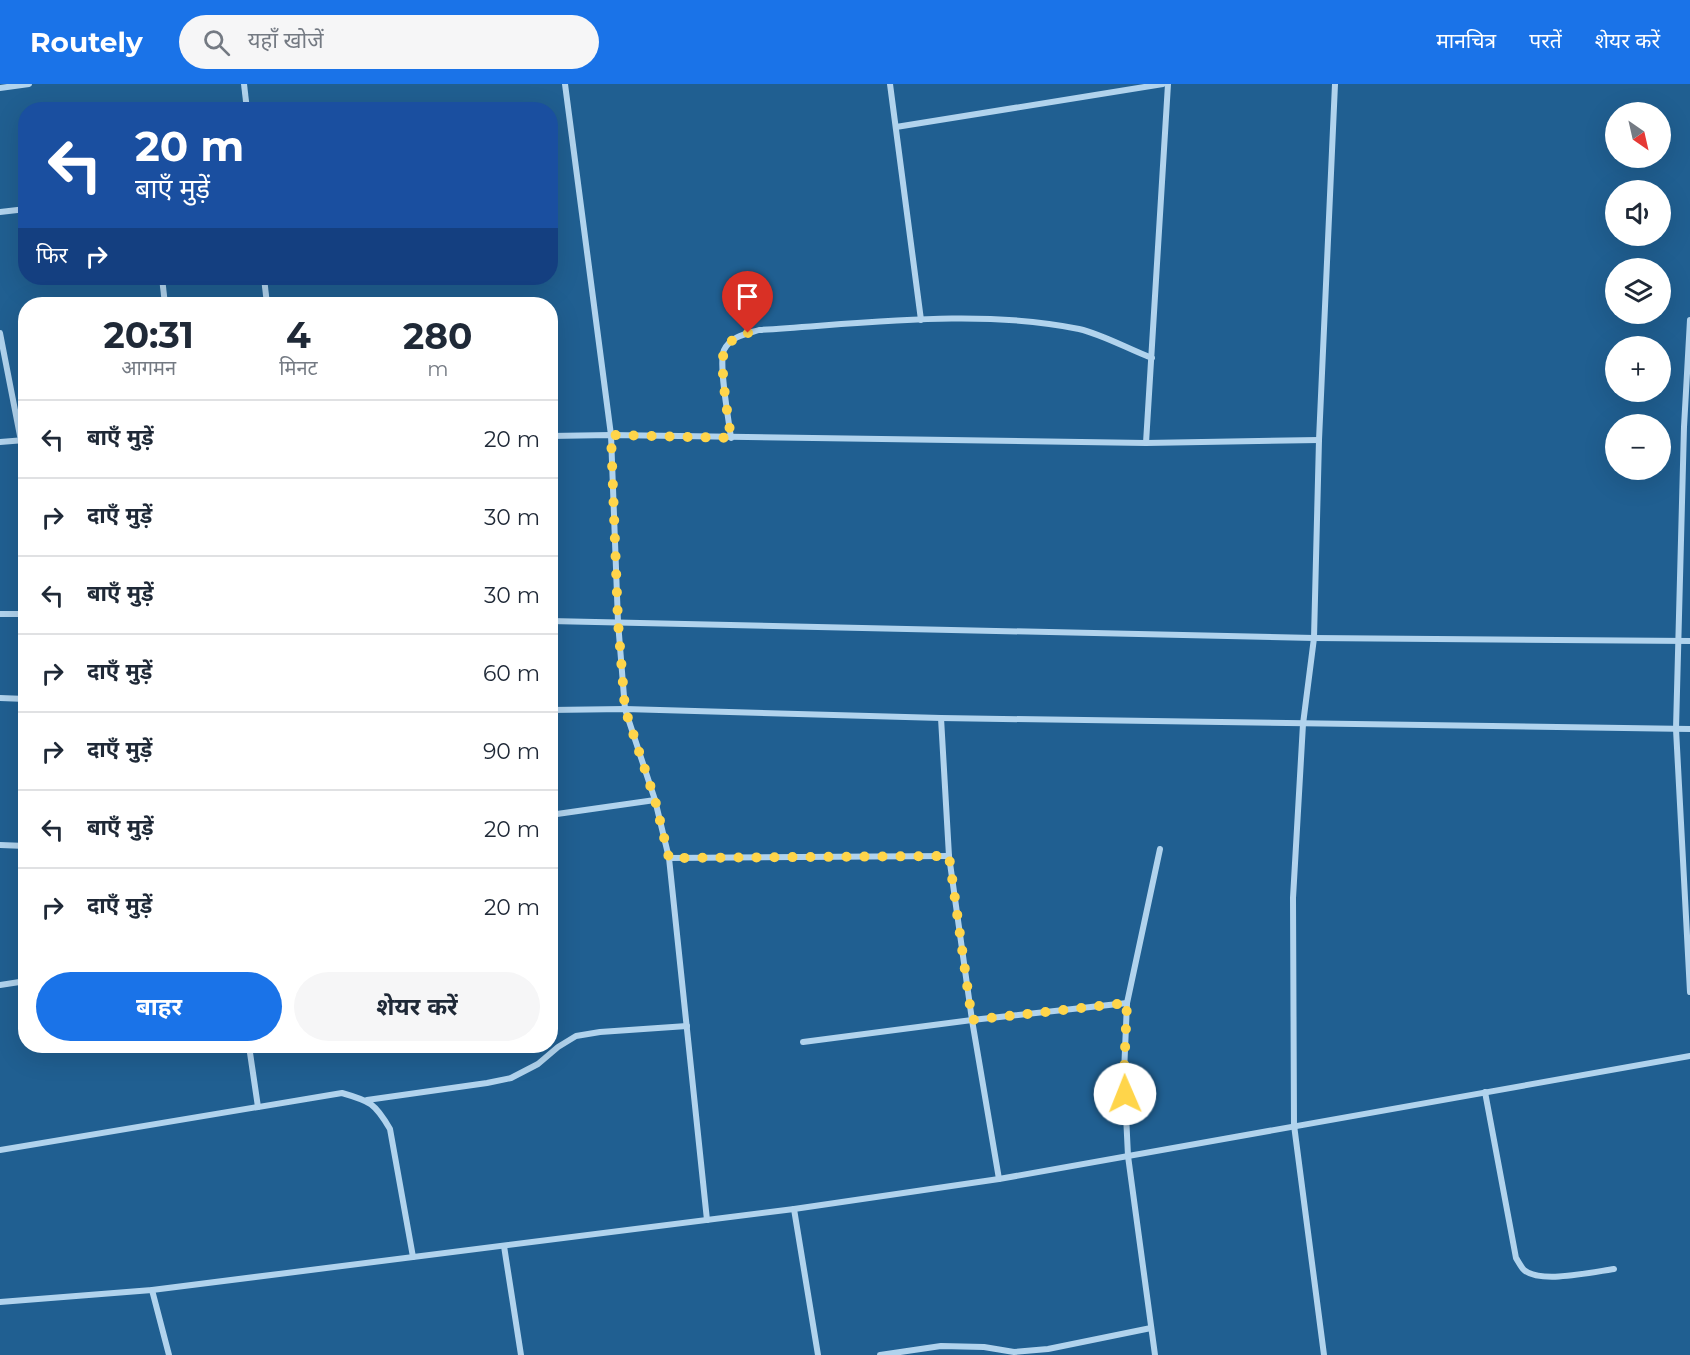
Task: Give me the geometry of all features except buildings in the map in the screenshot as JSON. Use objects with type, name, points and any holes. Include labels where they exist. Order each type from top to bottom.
[{"type":"street","points":[[0,88],[29,84]]},
{"type":"street","points":[[244,84],[245,102]]},
{"type":"street","points":[[566,84],[611,435],[618,622],[625,709],[655,800],[669,858],[707,1220]]},
{"type":"street","points":[[890,84],[921,320]]},
{"type":"street","points":[[896,127],[1163,84]]},
{"type":"street","points":[[1146,443],[1168,84]]},
{"type":"street","points":[[1324,1355],[1294,1125],[1293,898],[1303,724],[1314,638],[1335,84]]},
{"type":"street","points":[[0,212],[18,210]]},
{"type":"street","points":[[731,438],[722,366],[724,350],[736,337],[759,330],[921,320],[963,319],[1039,323],[1082,330],[1152,358]]},
{"type":"street","points":[[1690,320],[1676,729],[1690,992]]},
{"type":"street","points":[[0,333],[18,417]]},
{"type":"street","points":[[558,436],[1146,443],[1320,440]]},
{"type":"street","points":[[0,442],[18,440]]},
{"type":"street","points":[[0,614],[18,614]]},
{"type":"street","points":[[558,621],[1314,638],[1690,641]]},
{"type":"street","points":[[0,698],[18,699]]},
{"type":"street","points":[[558,710],[625,709],[941,718],[1690,729]]},
{"type":"street","points":[[941,718],[949,856],[972,1020],[999,1179]]},
{"type":"street","points":[[558,814],[655,800]]},
{"type":"street","points":[[0,845],[18,846]]},
{"type":"street","points":[[1155,1355],[1128,1156],[1124,1073],[1127,1003],[1160,849]]},
{"type":"street","points":[[669,858],[949,856]]},
{"type":"street","points":[[0,985],[18,982]]},
{"type":"street","points":[[803,1042],[1127,1003]]},
{"type":"street","points":[[558,1049],[576,1036],[600,1032],[687,1026]]},
{"type":"street","points":[[250,1053],[258,1107]]},
{"type":"street","points":[[0,1150],[342,1093],[367,1100],[487,1083],[511,1078],[538,1064],[553,1053]]},
{"type":"street","points":[[0,1302],[152,1290],[794,1209],[999,1179],[1690,1056]]},
{"type":"street","points":[[1485,1092],[1516,1258],[1524,1270],[1536,1276],[1548,1277],[1614,1269]]},
{"type":"street","points":[[367,1100],[380,1112],[390,1129],[413,1257]]},
{"type":"street","points":[[794,1209],[818,1355]]},
{"type":"street","points":[[504,1246],[521,1355]]},
{"type":"street","points":[[152,1290],[169,1355]]},
{"type":"street","points":[[880,1355],[941,1346],[1000,1352],[1048,1349],[1151,1328]]},
{"type":"route","points":[[748,333],[736,337],[724,350],[722,366],[731,438],[611,435],[618,622],[625,709],[655,800],[669,858],[949,856],[972,1020],[1127,1003],[1125,1094]]}]
